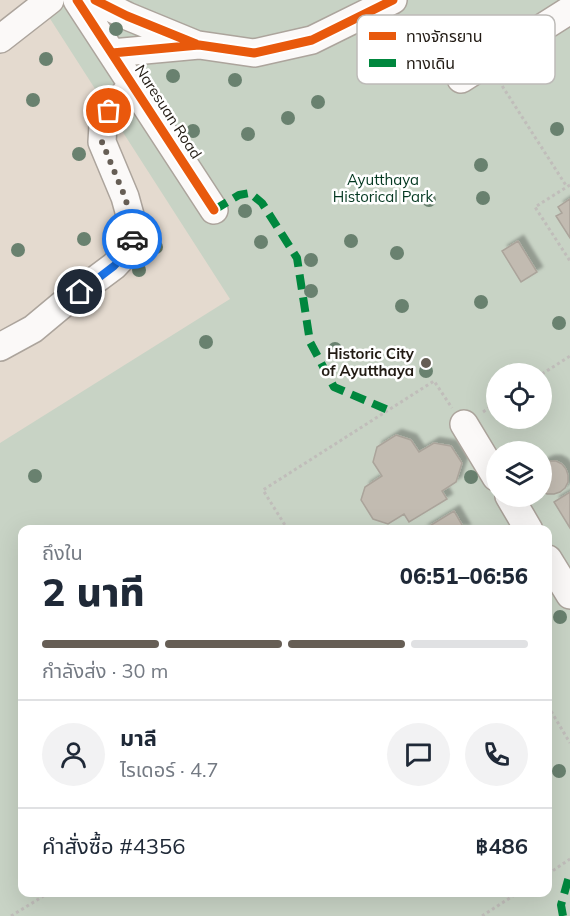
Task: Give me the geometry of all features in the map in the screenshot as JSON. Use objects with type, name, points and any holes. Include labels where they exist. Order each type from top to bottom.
[{"type":"street","points":[[0,39],[50,0]]},
{"type":"street","name":"Naresuan Road","points":[[77,0],[214,210]]},
{"type":"street","points":[[95,0],[127,16],[199,45]]},
{"type":"street","points":[[363,15],[393,0]]},
{"type":"street","points":[[555,19],[570,10]]},
{"type":"street","points":[[112,53],[199,45],[254,53],[312,40],[357,18]]},
{"type":"street","points":[[0,347],[33,329],[114,266],[131,248],[133,226],[125,197],[102,142],[103,125],[109,111],[133,85]]},
{"type":"street","points":[[464,424],[486,460]]},
{"type":"street","points":[[515,507],[526,525]]},
{"type":"street","points":[[552,566],[570,595]]},
{"type":"path","points":[[501,84],[568,186],[536,207],[570,261]]},
{"type":"path","points":[[552,368],[570,356]]},
{"type":"path","points":[[285,525],[263,490],[434,381],[464,424],[486,410]]},
{"type":"path","points":[[552,713],[570,743]]},
{"type":"path","points":[[552,871],[570,859]]},
{"type":"path","points":[[11,916],[42,897]]},
{"type":"path","points":[[482,916],[511,897]]},
{"type":"green space","name":"Ayutthaya Historical Park","points":[[38,0],[570,0],[570,916],[0,916],[0,443],[230,299]]},
{"type":"building","points":[[570,199],[570,238],[556,216],[562,213],[558,207]]},
{"type":"building","points":[[518,241],[537,272],[521,282],[502,251]]},
{"type":"building","points":[[396,435],[411,440],[419,452],[434,443],[451,446],[462,463],[456,482],[442,491],[447,499],[409,522],[404,514],[388,524],[373,519],[361,500],[365,487],[382,476],[373,462],[377,447]]},
{"type":"building","points":[[552,461],[556,461],[566,469],[568,482],[565,488],[552,494]]},
{"type":"building","points":[[570,492],[570,528],[554,502]]},
{"type":"building","points":[[454,511],[462,525],[431,525]]},
{"type":"marked path","points":[[214,210],[239,195],[250,193],[262,203],[297,258],[310,342],[334,387],[388,410]]},
{"type":"marked path","points":[[563,916],[561,905],[570,873]]},
{"type":"cycle path","points":[[77,0],[214,210]]},
{"type":"cycle path","points":[[95,0],[127,16],[196,44]]},
{"type":"cycle path","points":[[363,15],[393,0]]},
{"type":"cycle path","points":[[112,53],[199,45],[254,53],[312,40],[357,18]]},
{"type":"way so far","points":[[109,111],[103,125],[102,142],[125,197],[133,226],[132,239]]},
{"type":"place","name":"Historic City of Ayutthaya","points":[[426,363]]},
{"type":"route","points":[[80,292],[114,266],[131,248],[132,239]]}]
